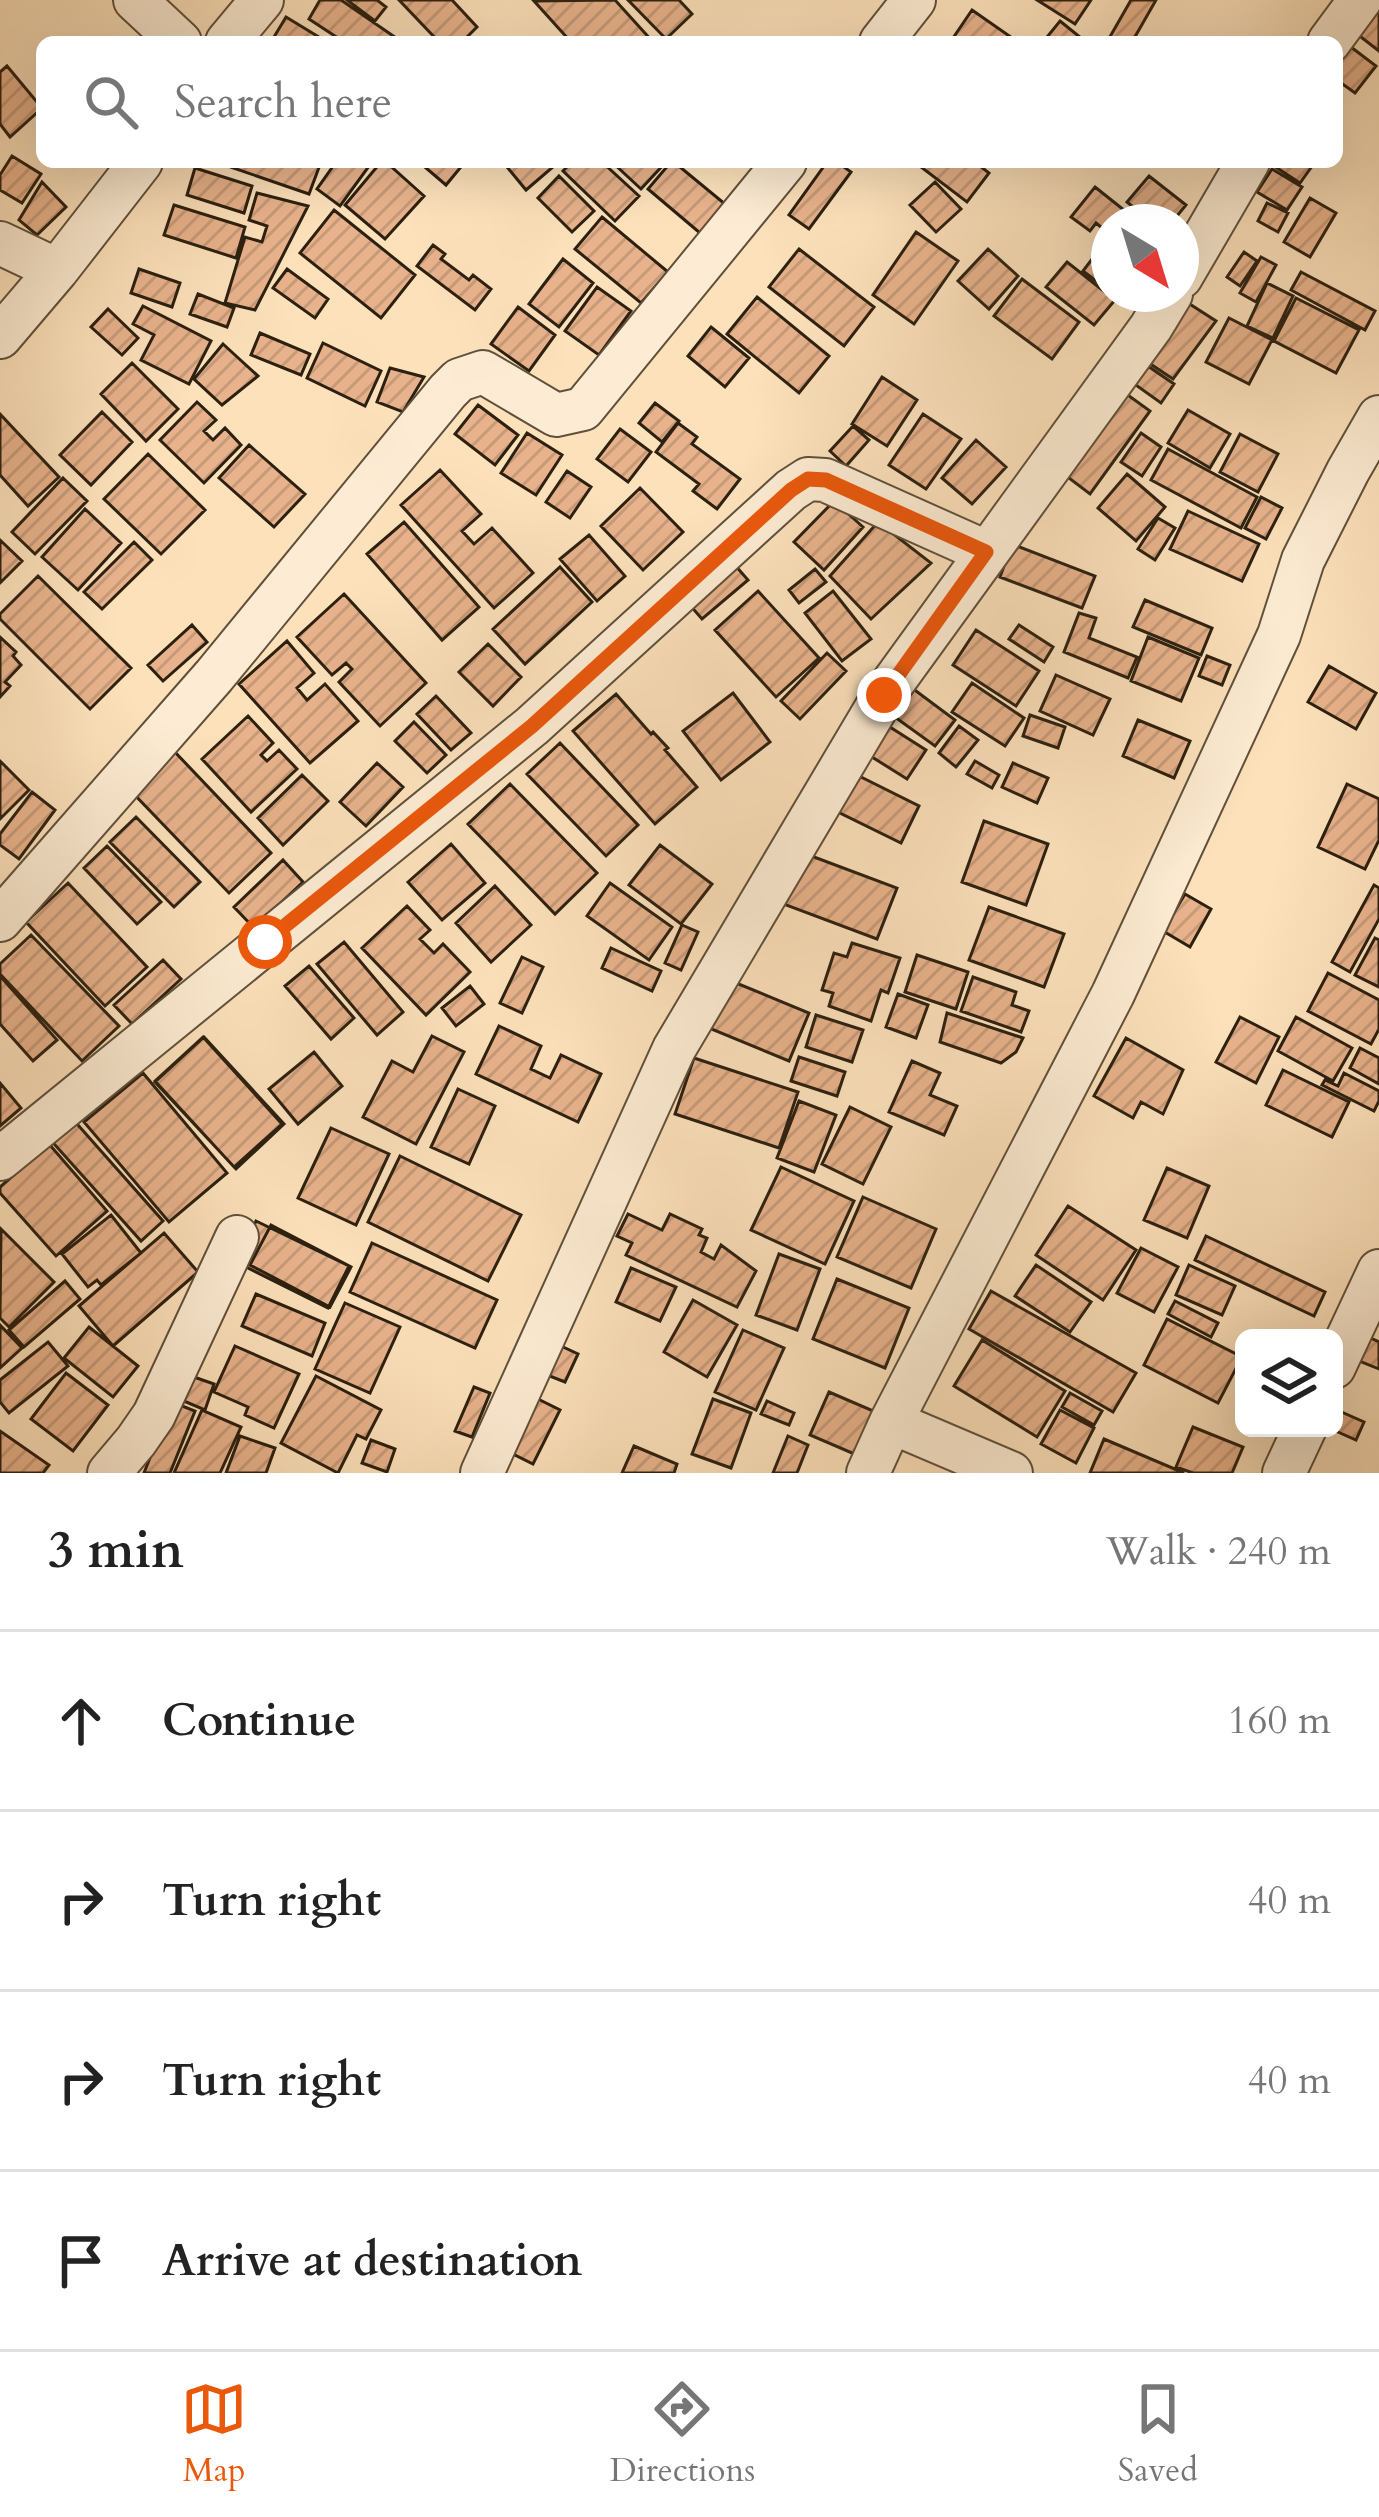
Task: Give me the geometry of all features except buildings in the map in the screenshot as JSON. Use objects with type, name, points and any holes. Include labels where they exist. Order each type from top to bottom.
[{"type":"street","points":[[135,0],[174,36]]},
{"type":"street","points":[[232,36],[262,0]]},
{"type":"street","points":[[886,36],[914,0]]},
{"type":"street","points":[[1333,36],[1360,0]]},
{"type":"street","points":[[0,337],[136,168]]},
{"type":"street","points":[[0,920],[214,676],[459,380],[483,372],[556,415],[583,409],[780,168]]},
{"type":"street","points":[[1199,246],[1245,168]]},
{"type":"street","points":[[0,243],[57,270]]},
{"type":"street","points":[[482,1473],[674,1049],[884,695],[1160,312]]},
{"type":"street","points":[[868,1473],[1113,994],[1279,635],[1303,560],[1379,417]]},
{"type":"street","points":[[0,1159],[532,726],[808,479],[826,480],[986,552]]},
{"type":"street","points":[[109,1473],[154,1415],[237,1237]]},
{"type":"street","points":[[1343,1348],[1379,1271]]},
{"type":"street","points":[[891,1421],[1012,1473]]},
{"type":"street","points":[[1284,1473],[1301,1437]]},
{"type":"route","points":[[265,942],[532,726],[808,479],[826,480],[986,552],[884,695]]}]
